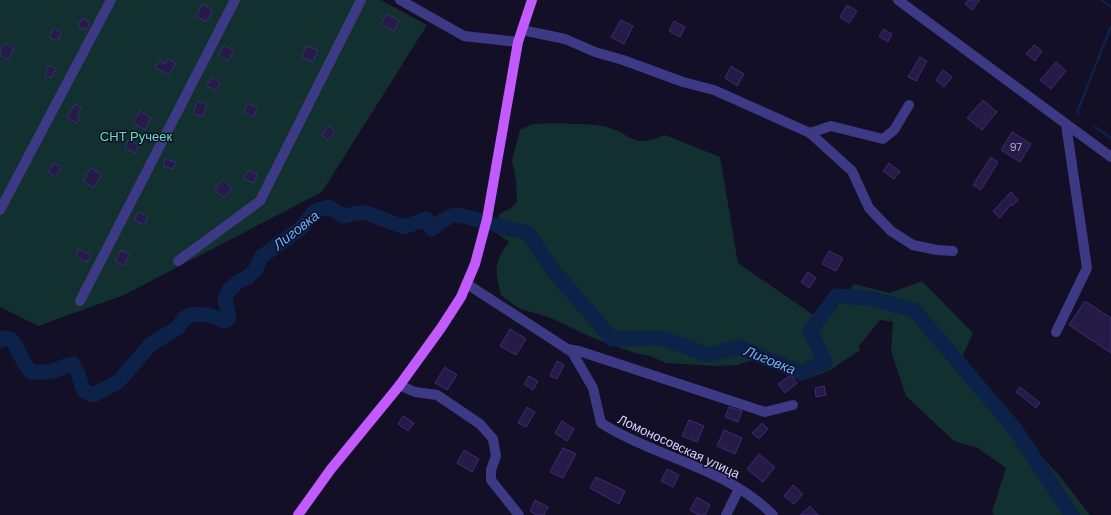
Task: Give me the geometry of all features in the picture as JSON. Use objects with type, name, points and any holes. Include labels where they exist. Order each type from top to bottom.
[{"type":"main road","points":[[298,515],[331,470],[399,385],[461,298],[474,264],[487,220],[518,42],[532,0]]},
{"type":"street","points":[[0,210],[110,0]]},
{"type":"street","points":[[80,301],[235,0]]},
{"type":"street","points":[[178,261],[260,201],[361,0]]},
{"type":"street","points":[[400,0],[464,36],[518,42]]},
{"type":"street","points":[[898,0],[1111,157]]},
{"type":"street","points":[[522,30],[566,38],[595,52],[623,60],[683,82],[714,90],[810,133],[852,171],[869,208],[890,231],[913,245],[937,250],[953,251]]},
{"type":"street","points":[[810,133],[831,126],[883,139],[894,130],[909,105]]},
{"type":"street","points":[[1056,332],[1087,268],[1066,124]]},
{"type":"street","name":"Ломоносовская улица","points":[[467,284],[572,352],[593,388],[601,423],[620,435],[726,480],[765,507],[773,515]]},
{"type":"street","points":[[567,349],[578,350],[765,412],[793,405]]},
{"type":"street","points":[[399,385],[415,392],[437,395],[480,424],[493,439],[496,456],[491,470],[491,480],[519,515]]},
{"type":"street","points":[[726,515],[739,490]]},
{"type":"green space","name":"СНТ Ручеек","points":[[0,0],[381,0],[427,25],[322,192],[124,295],[38,326],[0,307]]},
{"type":"green space","points":[[560,123],[607,127],[639,141],[646,141],[665,135],[720,157],[738,263],[822,321],[854,284],[890,293],[922,281],[973,333],[963,355],[983,395],[1059,475],[1090,515],[994,515],[992,512],[1006,468],[978,448],[954,441],[906,396],[891,351],[893,322],[880,320],[859,346],[860,350],[832,369],[810,377],[781,356],[769,355],[737,365],[716,366],[666,363],[650,356],[635,353],[593,338],[551,318],[518,308],[501,295],[497,279],[498,261],[509,242],[498,234],[499,214],[511,208],[517,202],[516,181],[512,160],[520,130],[532,124]]},
{"type":"building","points":[[968,0],[980,0],[972,10],[965,4]]},
{"type":"building","points":[[202,4],[213,10],[206,22],[196,16]]},
{"type":"building","points":[[847,5],[857,11],[849,23],[840,17]]},
{"type":"building","points":[[387,14],[399,21],[394,31],[381,24]]},
{"type":"building","points":[[82,18],[90,22],[87,30],[78,27]]},
{"type":"building","points":[[621,20],[633,26],[624,44],[611,37]]},
{"type":"building","points":[[674,21],[685,27],[680,37],[669,31]]},
{"type":"building","points":[[54,28],[61,32],[57,41],[49,37]]},
{"type":"building","points":[[884,29],[892,34],[888,42],[879,36]]},
{"type":"building","points":[[5,43],[14,49],[8,60],[0,55],[0,51]]},
{"type":"building","points":[[224,45],[234,51],[228,61],[219,55]]},
{"type":"building","points":[[1034,45],[1042,51],[1035,61],[1026,54]]},
{"type":"building","points":[[306,46],[318,50],[313,62],[302,57]]},
{"type":"building","points":[[920,57],[927,61],[916,81],[908,77]]},
{"type":"building","points":[[168,59],[176,63],[169,75],[155,68],[159,61],[165,64]]},
{"type":"building","points":[[1056,62],[1066,71],[1051,89],[1040,80]]},
{"type":"building","points":[[49,65],[56,69],[51,78],[45,75]]},
{"type":"building","points":[[731,66],[744,74],[737,86],[725,78]]},
{"type":"building","points":[[943,70],[952,77],[944,87],[936,80]]},
{"type":"building","points":[[212,77],[220,82],[216,90],[207,86]]},
{"type":"building","points":[[983,100],[997,112],[982,130],[967,118]]},
{"type":"building","points":[[198,101],[207,105],[202,117],[193,113]]},
{"type":"building","points":[[248,103],[258,108],[253,117],[244,112]]},
{"type":"building","points":[[75,104],[81,108],[77,116],[80,118],[77,123],[67,118]]},
{"type":"building","points":[[140,111],[151,118],[145,130],[133,123]]},
{"type":"building","points":[[329,126],[335,131],[328,140],[322,135]]},
{"type":"building","points":[[1012,132],[1031,144],[1020,162],[1001,150]]},
{"type":"building","points":[[128,140],[139,145],[135,153],[125,148]]},
{"type":"building","points":[[991,157],[998,162],[981,190],[973,185]]},
{"type":"building","points":[[165,159],[176,162],[173,169],[163,166]]},
{"type":"building","points":[[54,163],[62,167],[56,177],[48,172]]},
{"type":"building","points":[[889,163],[900,172],[894,179],[883,171]]},
{"type":"building","points":[[91,168],[102,175],[94,188],[83,181]]},
{"type":"building","points":[[248,170],[257,174],[254,183],[244,179]]},
{"type":"building","points":[[222,180],[232,188],[224,198],[215,190]]},
{"type":"building","points":[[1011,192],[1018,200],[1012,206],[1011,204],[1000,218],[993,211]]},
{"type":"building","points":[[138,212],[148,217],[144,225],[134,220]]},
{"type":"building","points":[[79,249],[91,255],[87,262],[76,257]]},
{"type":"building","points":[[121,250],[130,254],[124,266],[115,261]]},
{"type":"building","points":[[829,251],[843,258],[836,271],[822,264]]},
{"type":"building","points":[[808,272],[816,278],[809,288],[801,282]]},
{"type":"building","points":[[1085,301],[1111,318],[1111,353],[1069,325]]},
{"type":"building","points":[[510,329],[526,339],[516,355],[500,346]]},
{"type":"building","points":[[557,361],[564,365],[557,379],[550,376]]},
{"type":"building","points":[[445,367],[457,375],[447,390],[435,383]]},
{"type":"building","points":[[791,375],[797,383],[785,393],[778,384]]},
{"type":"building","points":[[529,376],[538,381],[533,390],[524,384]]},
{"type":"building","points":[[824,386],[826,395],[816,397],[815,388]]},
{"type":"building","points":[[1020,387],[1040,403],[1036,408],[1016,392]]},
{"type":"building","points":[[527,407],[535,412],[526,427],[518,423]]},
{"type":"building","points":[[729,407],[742,411],[738,422],[725,417]]},
{"type":"building","points":[[403,416],[414,423],[408,431],[398,424]]},
{"type":"building","points":[[689,420],[704,426],[697,442],[682,436]]},
{"type":"building","points":[[562,421],[574,429],[567,441],[555,433]]},
{"type":"building","points":[[762,423],[768,429],[759,439],[752,433]]},
{"type":"building","points":[[724,430],[742,438],[735,454],[717,446]]},
{"type":"building","points":[[563,448],[576,454],[563,478],[550,472]]},
{"type":"building","points":[[464,450],[479,459],[472,472],[457,463]]},
{"type":"building","points":[[759,454],[775,467],[763,482],[747,469]]},
{"type":"building","points":[[667,469],[679,475],[673,487],[661,481]]},
{"type":"building","points":[[596,477],[625,491],[619,504],[590,488]]},
{"type":"building","points":[[793,485],[803,494],[794,504],[784,496]]},
{"type":"building","points":[[697,497],[710,505],[705,515],[699,515],[690,510]]},
{"type":"building","points":[[535,500],[548,507],[544,515],[537,515],[530,511]]},
{"type":"building","points":[[810,506],[818,515],[800,515]]},
{"type":"waterway","points":[[1101,0],[1111,7]]},
{"type":"waterway","points":[[1079,114],[1077,113],[1111,26]]},
{"type":"waterway","points":[[1094,126],[1111,138]]},
{"type":"waterway","name":"Лиговка","points":[[0,341],[3,338],[11,339],[24,363],[31,372],[51,372],[73,364],[84,391],[93,395],[118,382],[151,344],[179,327],[182,321],[187,317],[198,314],[212,316],[224,321],[229,318],[225,299],[229,290],[239,281],[248,277],[256,269],[261,257],[301,228],[315,211],[329,207],[343,216],[364,212],[404,227],[426,219],[432,229],[444,219],[458,215],[478,220]]},
{"type":"waterway","name":"Лиговка","points":[[495,225],[528,233],[552,269],[612,339],[662,338],[708,355],[739,347],[802,373],[825,362],[810,331],[836,296],[869,298],[914,310],[1015,429],[1072,515]]}]
